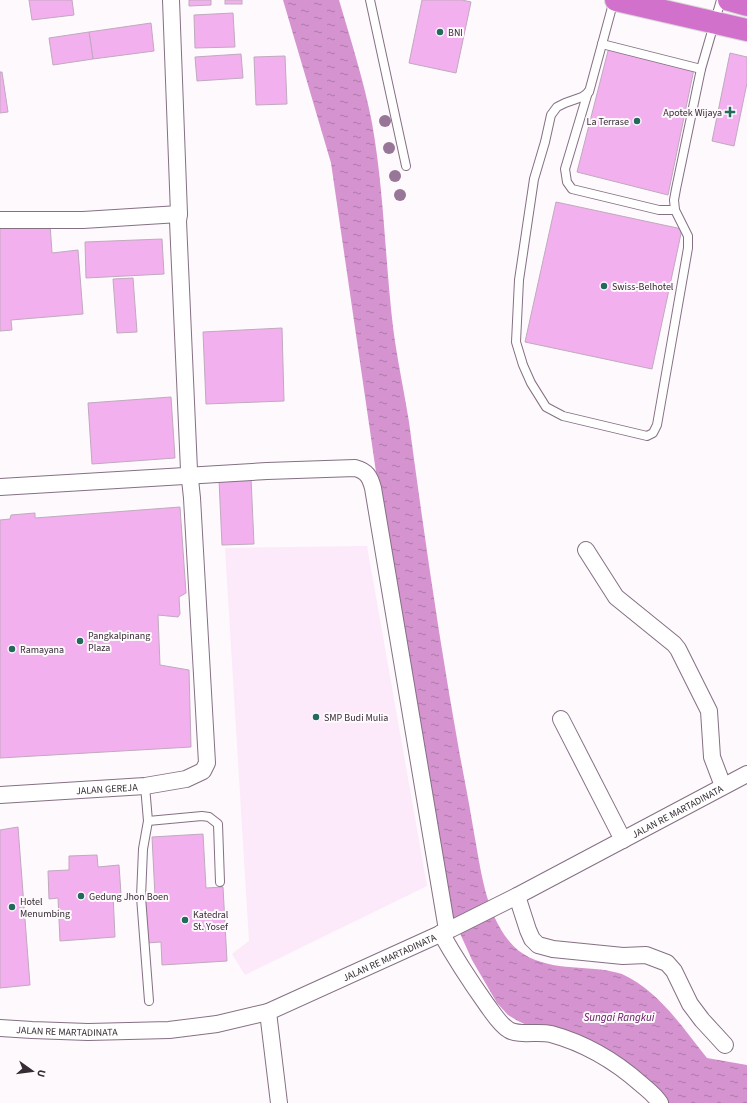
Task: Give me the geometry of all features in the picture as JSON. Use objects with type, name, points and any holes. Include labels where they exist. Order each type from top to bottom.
[{"type":"highway","points":[[615,0],[714,24],[747,30]]},
{"type":"highway","points":[[729,0],[747,5]]},
{"type":"street","points":[[171,0],[179,214],[178,221],[188,470],[190,476]]},
{"type":"street","points":[[0,220],[83,220],[179,214]]},
{"type":"street","points":[[0,486],[267,471],[355,468],[364,470],[371,479],[446,931],[464,972],[503,1026],[508,1030],[514,1032],[549,1034],[575,1042],[601,1055],[634,1078],[656,1097],[660,1103]]},
{"type":"street","name":"JALAN GEREJA","points":[[0,795],[145,786],[186,779],[203,770],[207,763],[190,476]]},
{"type":"street","points":[[586,550],[616,597],[674,644],[678,649],[709,711],[712,757],[723,786]]},
{"type":"street","points":[[561,719],[624,840]]},
{"type":"street","name":"JALAN RE MARTADINATA","points":[[0,1028],[88,1032],[169,1030],[217,1024],[268,1012],[446,931],[518,896],[747,774]]},
{"type":"street","points":[[518,896],[528,930],[532,939],[538,945],[553,950],[623,956],[646,955],[667,963],[674,971],[690,1004],[702,1020],[726,1045]]},
{"type":"street","points":[[268,1012],[280,1103]]},
{"type":"lane","points":[[370,0],[406,166]]},
{"type":"lane","points":[[615,0],[565,169],[567,182],[572,189],[659,210],[675,210]]},
{"type":"lane","points":[[589,92],[582,97],[557,107],[551,115],[534,179],[519,280],[516,342],[523,365],[531,383],[546,407],[562,416],[647,436],[653,433],[657,425],[688,248],[688,236],[675,210],[674,200],[701,69],[721,0]]},
{"type":"lane","points":[[602,44],[701,69]]},
{"type":"lane","points":[[145,786],[148,820],[143,849],[141,897],[149,1000]]},
{"type":"lane","points":[[148,820],[202,816],[209,817],[214,820],[218,824],[220,882]]},
{"type":"shaded area","name":"SMP Budi Mulia","points":[[367,546],[427,886],[245,975],[232,954],[249,941],[225,548]]},
{"type":"water","name":"Sungai Rangkui","points":[[283,0],[339,0],[369,107],[382,199],[390,301],[396,351],[409,422],[426,548],[479,861],[485,890],[494,917],[509,941],[518,950],[529,957],[553,965],[604,970],[618,973],[635,981],[659,1000],[679,1022],[707,1058],[747,1065],[747,1103],[664,1103],[647,1081],[508,1015],[497,1003],[472,960],[450,911],[441,877],[376,472],[331,163]]},
{"type":"building","points":[[29,0],[72,0],[74,15],[32,20]]},
{"type":"building","points":[[189,0],[211,0],[211,5],[189,6]]},
{"type":"building","points":[[225,0],[242,0],[242,4],[225,4]]},
{"type":"building","name":"BNI","points":[[422,0],[462,0],[471,2],[456,73],[409,63]]},
{"type":"building","points":[[233,13],[235,47],[195,48],[194,15]]},
{"type":"building","points":[[151,23],[154,51],[93,59],[89,32]]},
{"type":"building","points":[[89,32],[93,59],[53,65],[49,38]]},
{"type":"building","name":"La Terrase","points":[[609,47],[694,69],[668,195],[577,172]]},
{"type":"building","name":"Apotek Wijaya","points":[[730,53],[747,57],[747,83],[734,146],[712,141]]},
{"type":"building","points":[[241,54],[243,78],[197,81],[195,57]]},
{"type":"building","points":[[285,56],[287,104],[256,105],[254,57]]},
{"type":"building","points":[[0,72],[2,72],[8,112],[0,113]]},
{"type":"building","name":"Swiss-Belhotel","points":[[556,202],[682,229],[652,369],[525,342]]},
{"type":"building","points":[[50,224],[52,253],[78,250],[83,314],[11,320],[12,330],[0,331],[0,228]]},
{"type":"building","points":[[162,239],[164,274],[86,278],[85,242]]},
{"type":"building","points":[[133,278],[137,332],[117,333],[113,279]]},
{"type":"building","points":[[282,328],[284,401],[206,404],[203,332]]},
{"type":"building","points":[[171,397],[175,458],[92,464],[88,403]]},
{"type":"building","points":[[251,478],[254,544],[222,545],[219,480]]},
{"type":"building","name":"Pangkalpinang Plaza","points":[[180,507],[186,593],[179,597],[180,614],[178,617],[158,615],[160,665],[189,670],[191,747],[0,758],[0,520],[10,519],[11,515],[35,513],[35,518]]},
{"type":"building","name":"Hotel Menumbing","points":[[18,827],[30,985],[0,988],[0,830]]},
{"type":"building","name":"Katedral St. Yosef","points":[[203,834],[206,888],[223,887],[227,961],[162,965],[161,942],[147,943],[144,897],[155,896],[152,837]]},
{"type":"building","name":"Gedung Jhon Boen","points":[[97,855],[98,867],[119,865],[121,894],[113,894],[115,937],[60,941],[58,898],[49,899],[48,871],[69,870],[69,856]]},
{"type":"place","name":"BNI","points":[[440,32]]},
{"type":"place","name":"Apotek Wijaya","points":[[730,112]]},
{"type":"place","name":"La Terrase","points":[[637,121]]},
{"type":"place","name":"Swiss-Belhotel","points":[[604,286]]},
{"type":"place","name":"Pangkalpinang Plaza","points":[[80,641]]},
{"type":"place","name":"Ramayana","points":[[12,649]]},
{"type":"place","name":"SMP Budi Mulia","points":[[316,717]]},
{"type":"place","name":"Gedung Jhon Boen","points":[[81,896]]},
{"type":"place","name":"Hotel Menumbing","points":[[12,907]]},
{"type":"place","name":"Katedral St. Yosef","points":[[185,920]]}]
